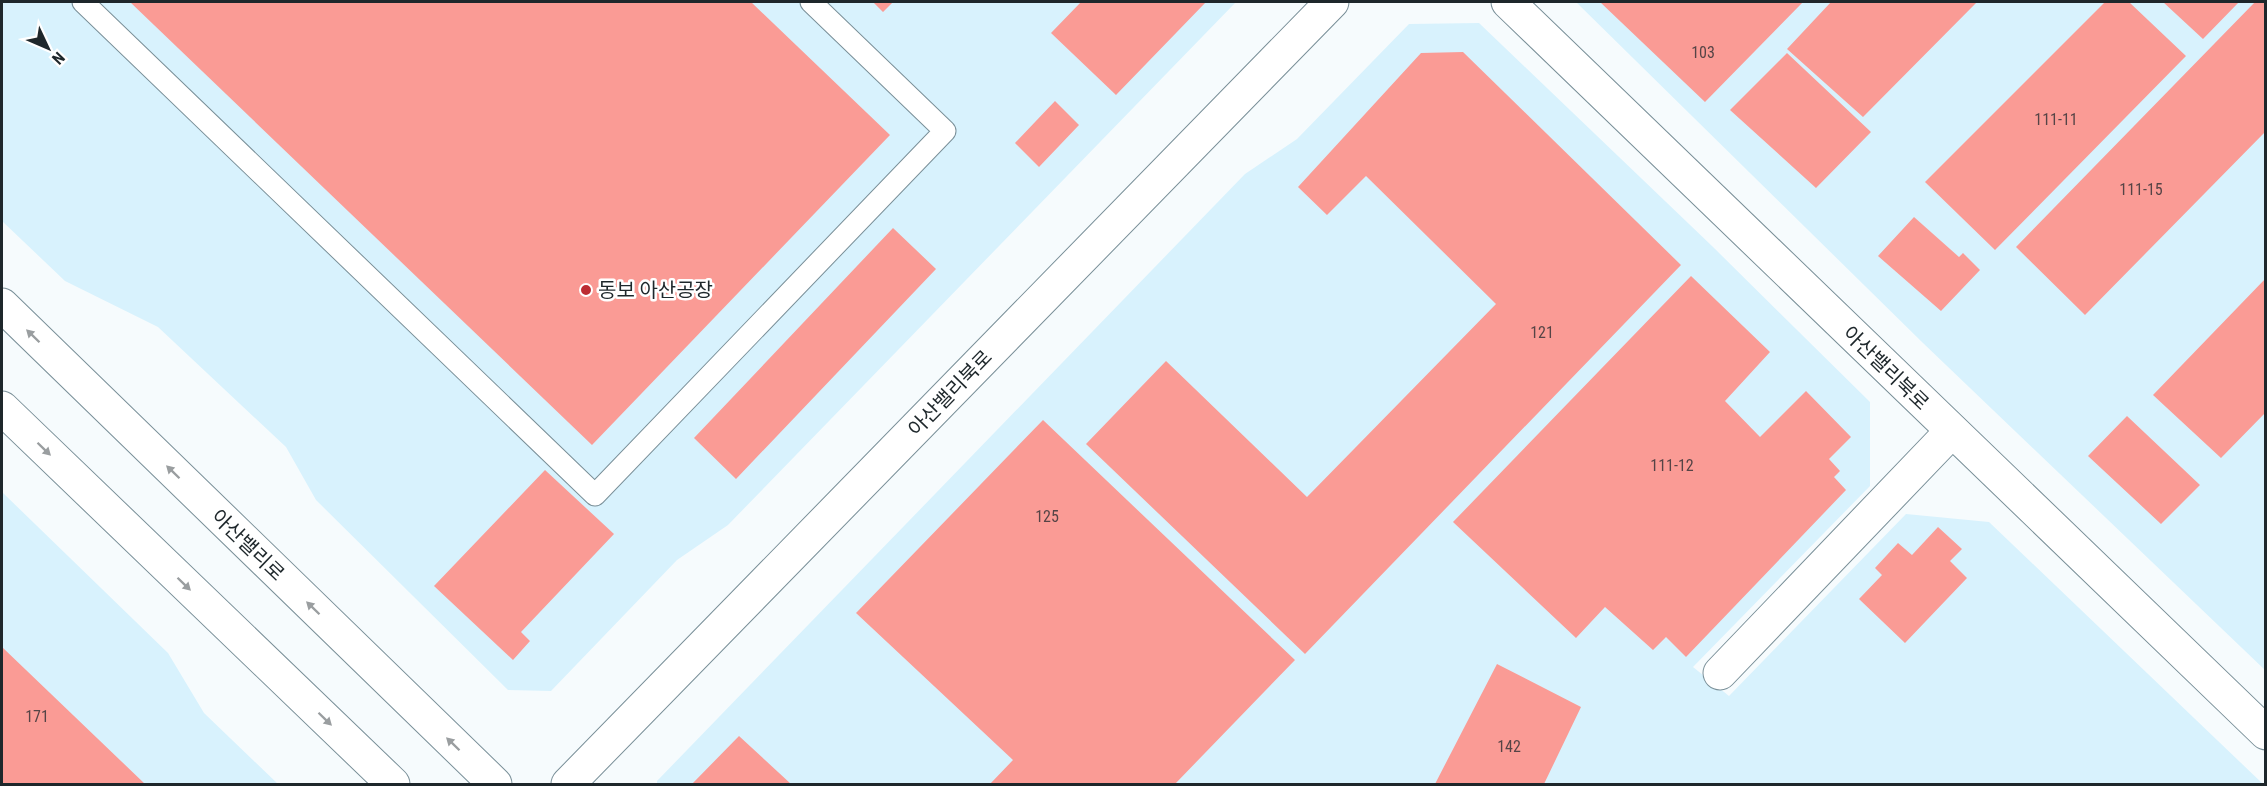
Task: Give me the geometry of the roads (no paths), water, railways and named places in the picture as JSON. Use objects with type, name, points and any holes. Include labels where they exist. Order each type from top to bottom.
[{"type":"street","name":"아산밸리북로","points":[[568,784],[1332,2]]},
{"type":"street","name":"아산밸리북로","points":[[1508,2],[2265,733]]},
{"type":"street","name":"아산밸리로","points":[[2,305],[495,784]]},
{"type":"street","points":[[2,408],[393,784]]},
{"type":"street","points":[[1720,673],[1952,431]]},
{"type":"lane","points":[[83,2],[595,495],[945,131],[811,2]]},
{"type":"place","name":"동보 아산공장","points":[[586,290]]}]
